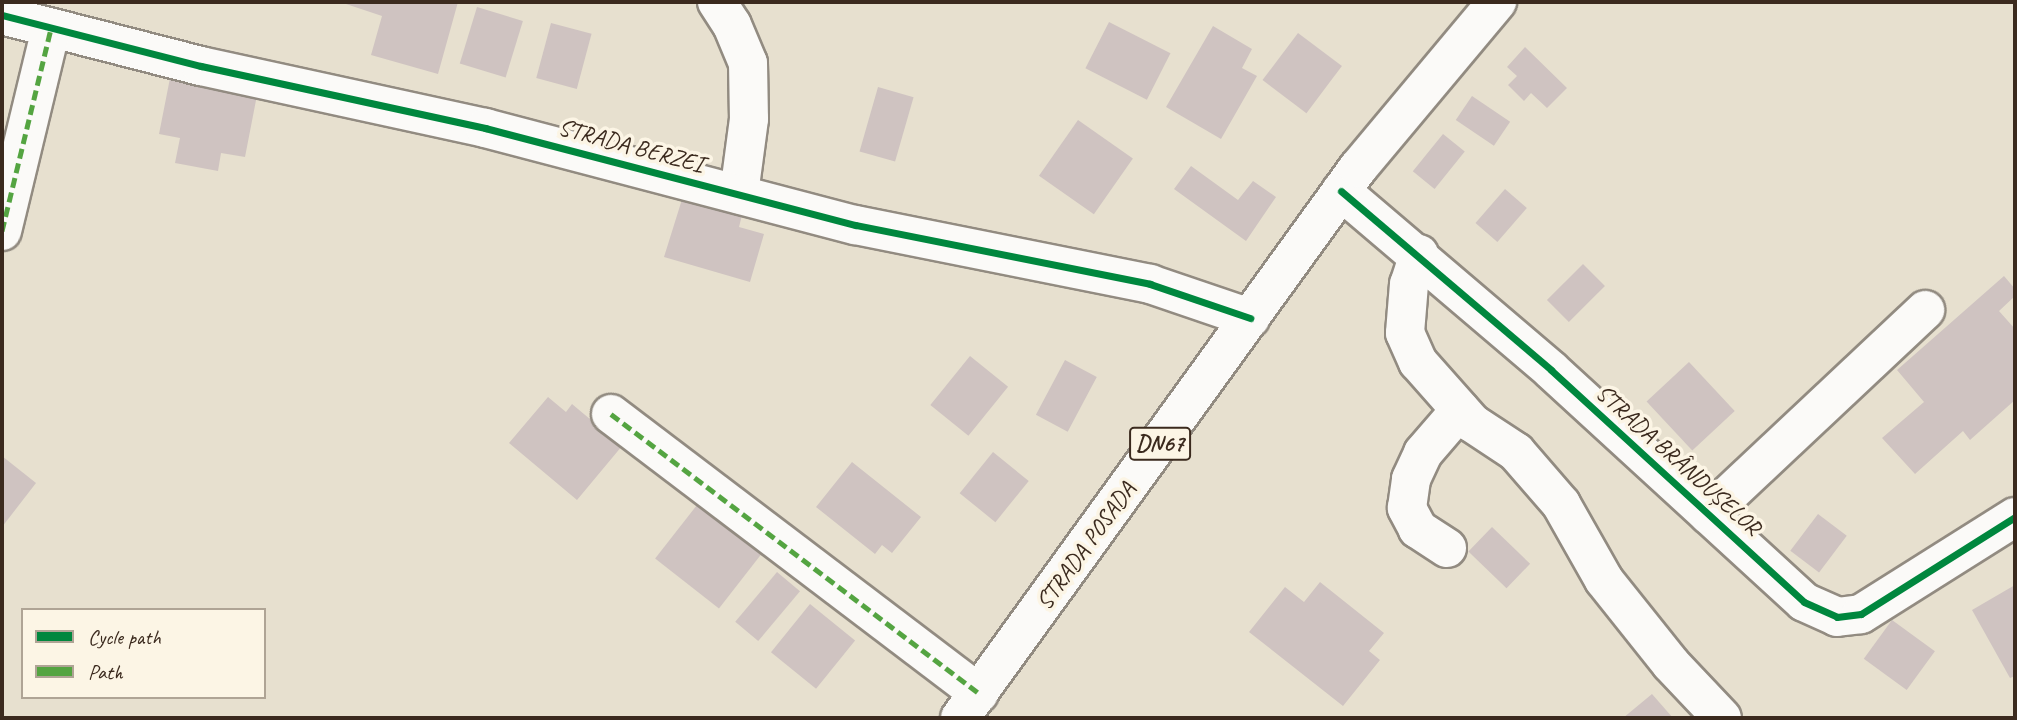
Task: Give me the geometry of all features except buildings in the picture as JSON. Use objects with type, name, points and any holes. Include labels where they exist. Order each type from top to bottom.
[{"type":"street","points":[[717,2],[733,25],[748,64],[749,118],[739,194]]},
{"type":"street","name":"DN67","points":[[1350,180],[1497,2]]},
{"type":"street","name":"STRADA BERZEI","points":[[2,15],[201,66],[485,128],[946,245],[1138,281],[1250,318]]},
{"type":"street","points":[[2,231],[51,27]]},
{"type":"street","name":"STRADA BRÂNDUȘELOR","points":[[1350,180],[1419,254],[1804,602],[1837,617],[1861,614],[2015,517]]},
{"type":"street","name":"STRADA POSADA","points":[[969,705],[1350,180]]},
{"type":"street","points":[[1419,254],[1409,284],[1405,333],[1418,362],[1460,410],[1516,452],[1561,504],[1604,580],[1671,664],[1723,718]]},
{"type":"street","points":[[1708,514],[1925,310]]},
{"type":"street","points":[[1447,548],[1418,529],[1407,508],[1411,479],[1423,453],[1460,410]]},
{"type":"street","points":[[611,414],[969,705]]},
{"type":"marked path","points":[[2,231],[51,28]]},
{"type":"marked path","points":[[611,414],[979,693]]},
{"type":"cycle path","points":[[2,15],[201,66],[485,128],[856,225],[1150,284],[1250,318]]},
{"type":"cycle path","points":[[1341,191],[1551,370],[1804,602],[1837,617],[1861,614],[2015,517]]}]
